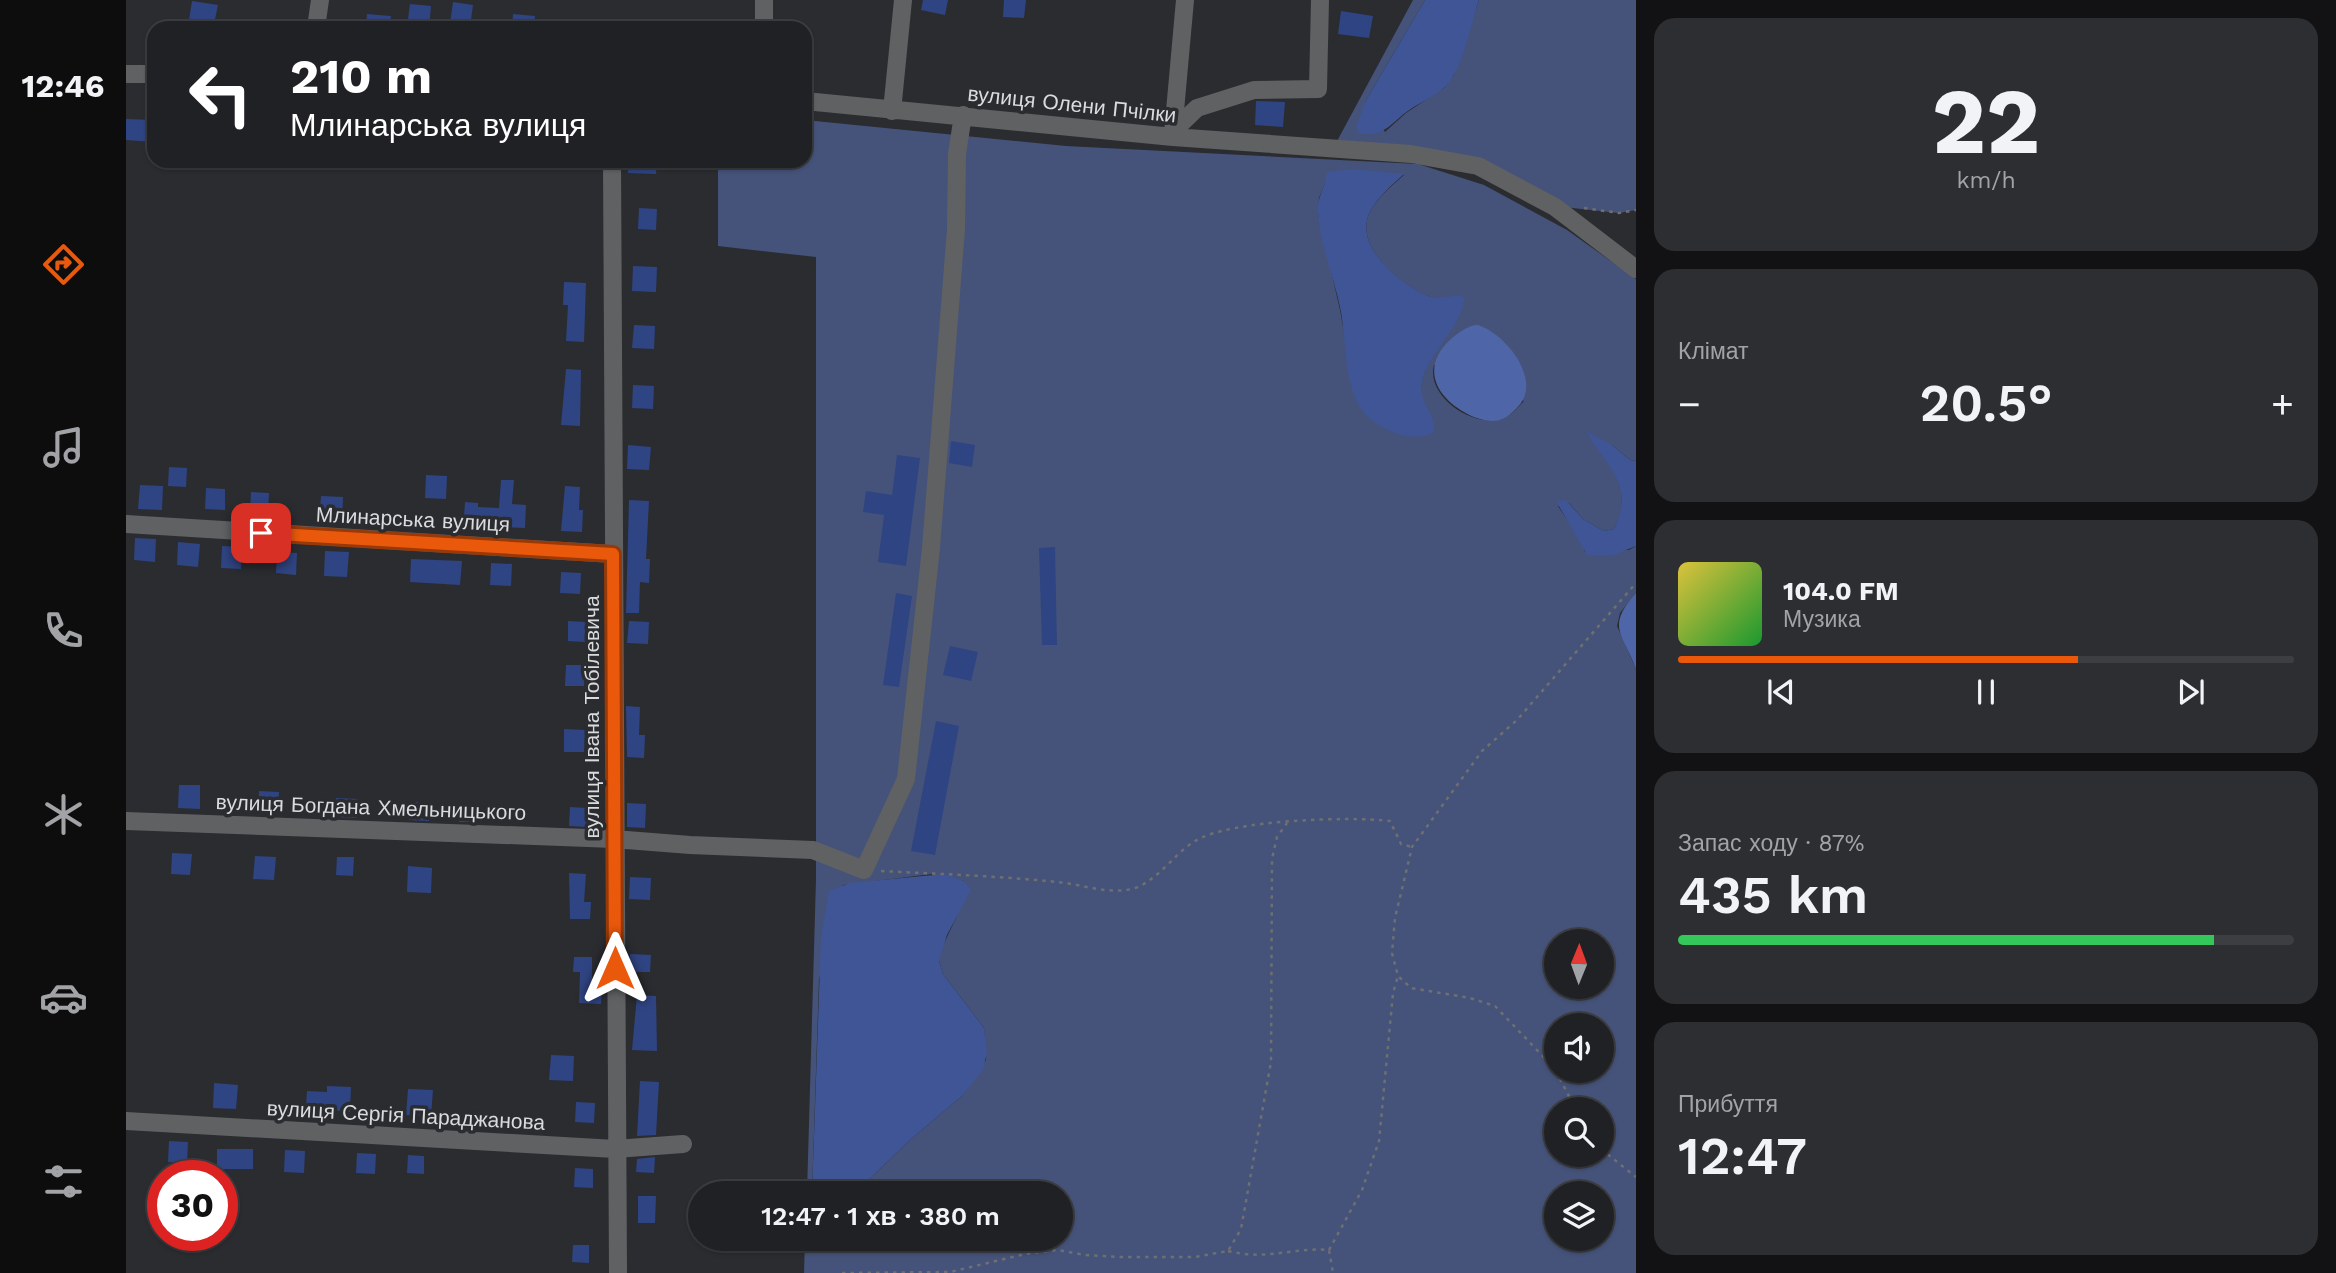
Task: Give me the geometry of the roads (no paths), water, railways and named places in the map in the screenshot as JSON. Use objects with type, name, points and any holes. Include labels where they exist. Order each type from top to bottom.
[{"type":"street","points":[[317,21],[320,0]]},
{"type":"street","points":[[764,0],[764,21]]},
{"type":"street","points":[[892,111],[903,0]]},
{"type":"street","points":[[1173,134],[1185,0]]},
{"type":"street","points":[[1173,134],[1197,108],[1254,90],[1318,89],[1320,0]]},
{"type":"street","points":[[126,74],[147,74]]},
{"type":"street","name":"вулиця Олени Пчілки","points":[[812,102],[1411,155],[1478,166],[1555,207],[1636,269]]},
{"type":"street","name":"вулиця Богдана Хмельницького","points":[[126,821],[614,839],[813,850],[864,870],[906,779],[931,548],[956,229],[957,154],[963,115]]},
{"type":"street","name":"вулиця Івана Тобілевича","points":[[612,168],[615,1149],[618,1273]]},
{"type":"street","name":"Млинарська вулиця","points":[[126,524],[613,554]]},
{"type":"street","name":"вулиця Сергія Параджанова","points":[[126,1121],[615,1149],[683,1144]]}]
